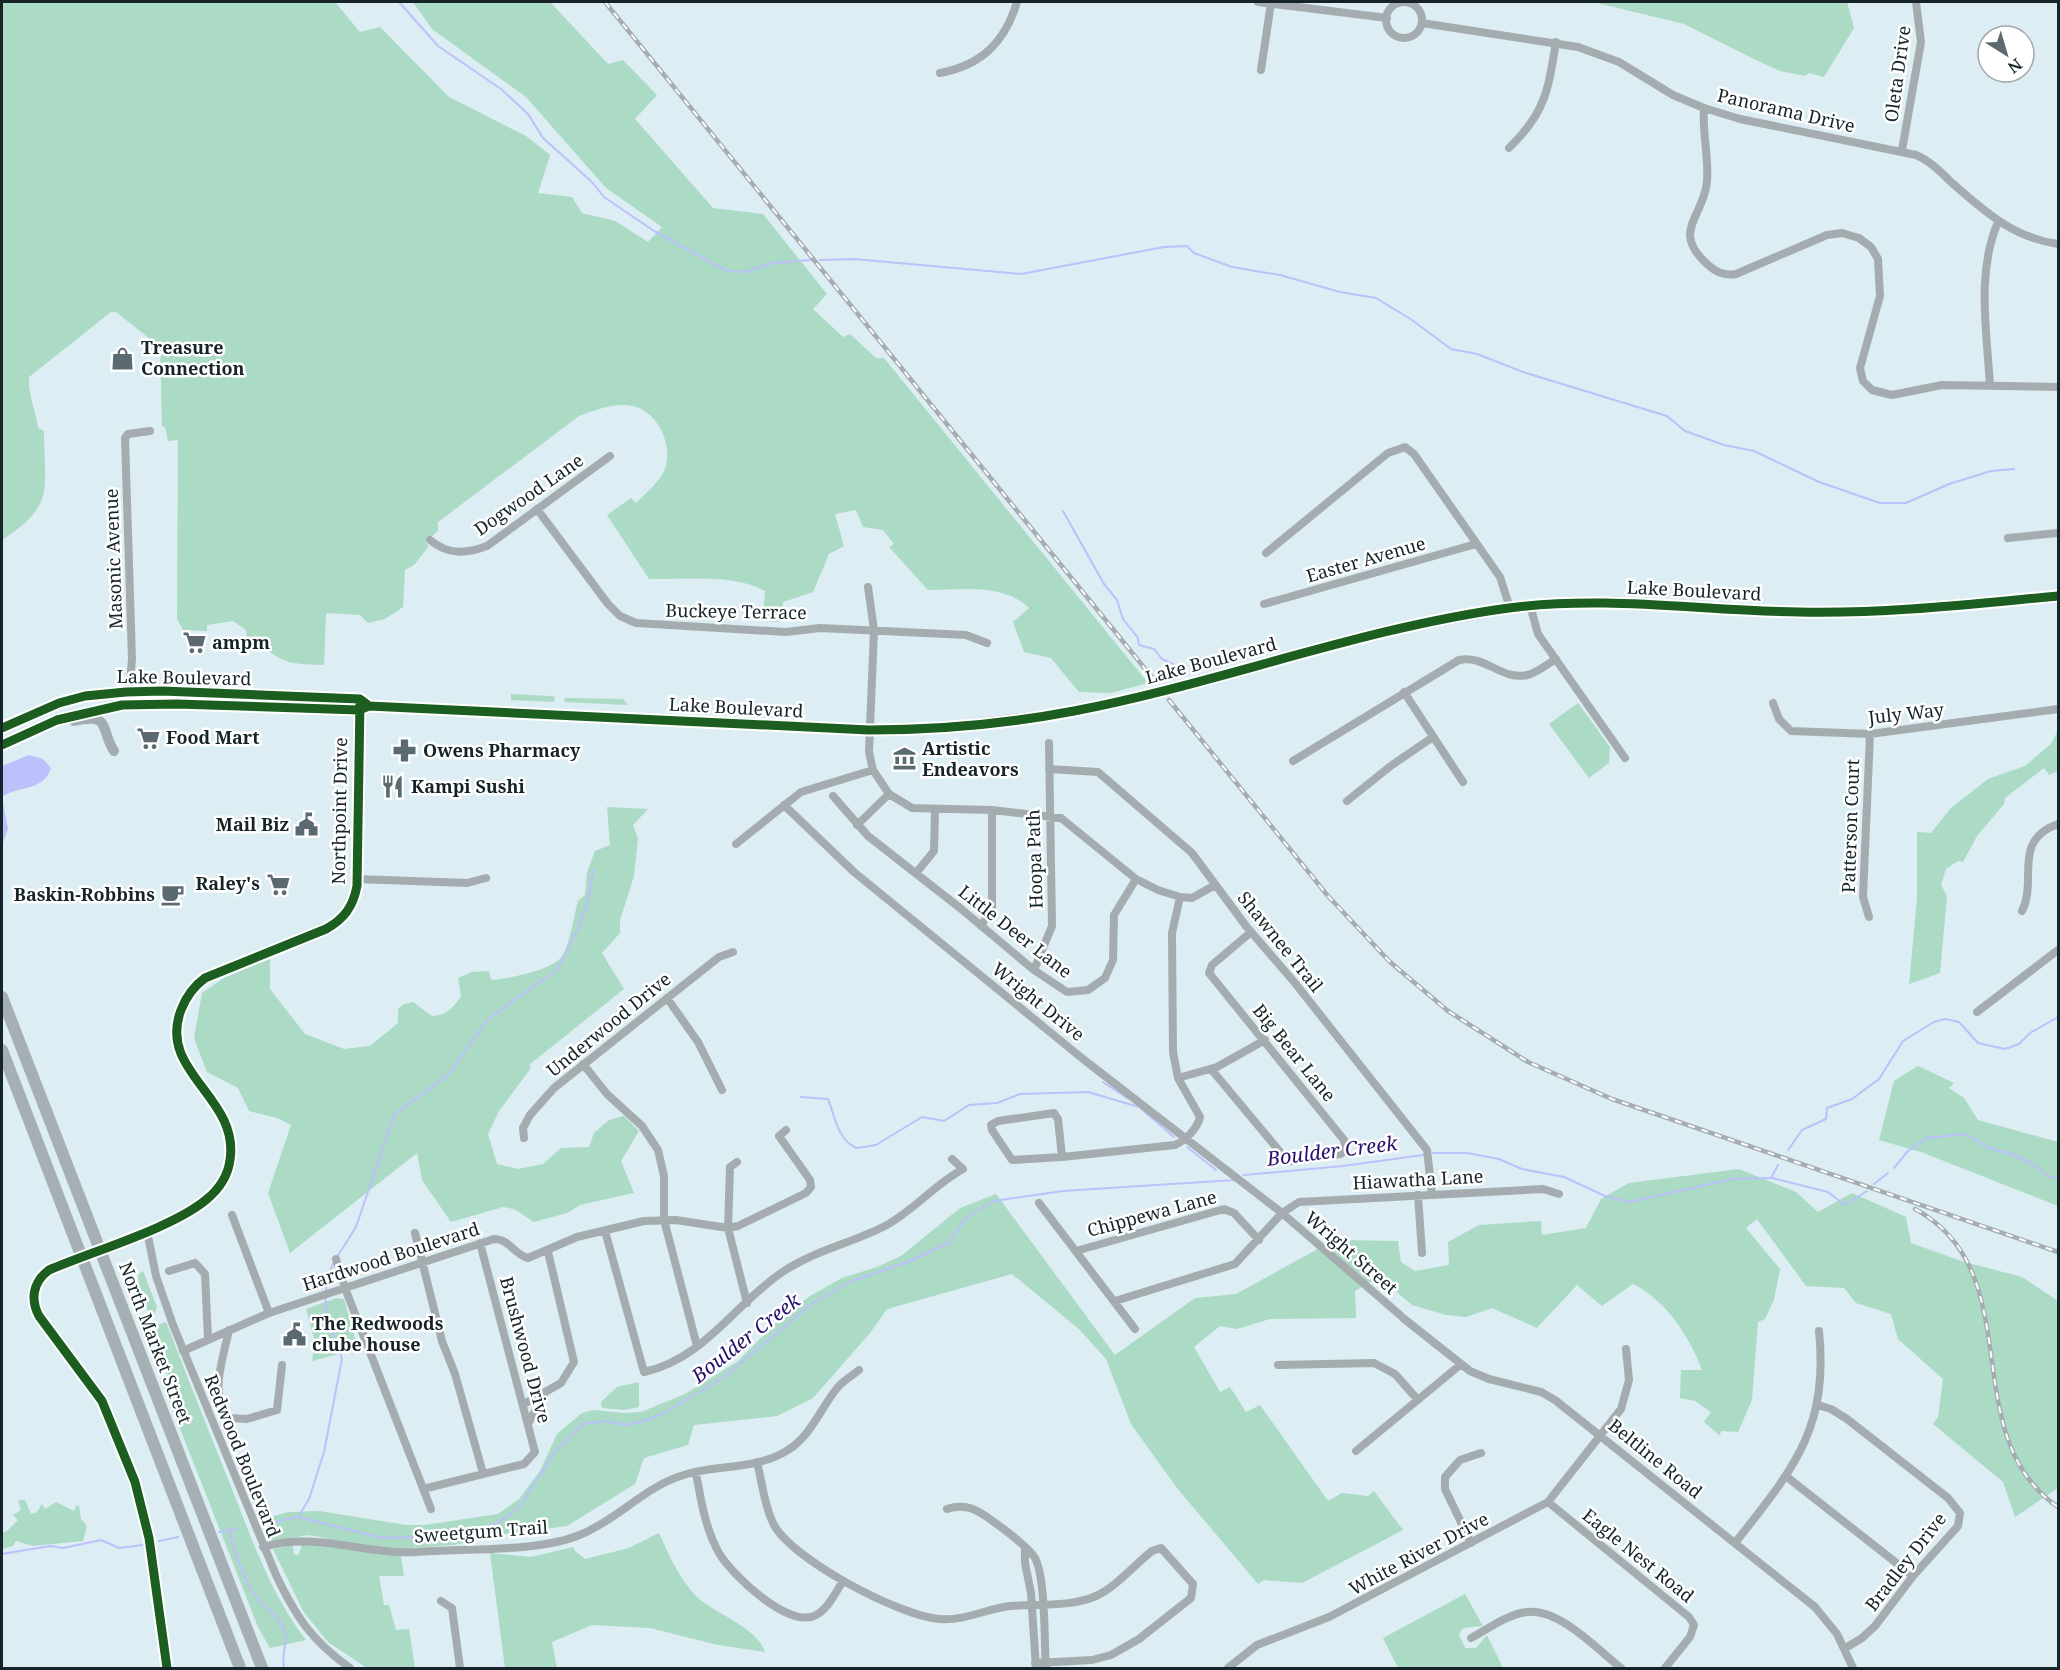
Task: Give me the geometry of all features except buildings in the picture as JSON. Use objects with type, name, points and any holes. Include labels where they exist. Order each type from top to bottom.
[{"type":"main road","name":"Lake Boulevard","points":[[2,745],[41,726],[77,713],[122,705],[266,707],[363,705],[869,730],[977,725],[1070,712],[1189,684],[1396,629],[1530,605],[1604,603],[1839,613],[1936,608],[2058,596]]},
{"type":"main road","name":"Lake Boulevard","points":[[2,728],[27,715],[85,696],[126,692],[310,697],[363,705]]},
{"type":"main road","points":[[177,704],[188,699],[216,698],[219,694]]},
{"type":"main road","points":[[229,706],[234,700],[260,696]]},
{"type":"main road","points":[[266,707],[275,703],[303,702],[310,697]]},
{"type":"main road","name":"Northpoint Drive","points":[[166,1668],[149,1538],[135,1482],[102,1401],[39,1316],[34,1304],[35,1287],[43,1274],[147,1231],[206,1200],[222,1182],[230,1163],[231,1135],[225,1119],[190,1070],[180,1051],[179,1016],[187,997],[197,985],[212,975],[338,922],[353,902],[357,879],[363,705]]},
{"type":"main road","points":[[2,739],[21,728],[27,715]]},
{"type":"main road","points":[[41,726],[51,727],[88,718],[98,720],[108,730],[114,751]]},
{"type":"main road","name":"North Market Street","points":[[2,997],[262,1668]]},
{"type":"main road","points":[[2,1050],[240,1668]]},
{"type":"street","points":[[940,73],[964,67],[990,51],[1005,33],[1017,2]]},
{"type":"street","points":[[1258,2],[1306,4],[1387,18]]},
{"type":"street","points":[[1407,2],[1417,8],[1422,22],[1417,32],[1403,38],[1389,30],[1387,18],[1395,4],[1407,2]]},
{"type":"street","name":"Oleta Drive","points":[[1902,150],[1921,42],[1916,2]]},
{"type":"street","points":[[1262,70],[1271,3]]},
{"type":"street","name":"Panorama Drive","points":[[1422,22],[1556,42],[1601,54],[1686,101],[1704,108],[1740,119],[1820,137],[1902,150],[1924,159],[1998,222],[2028,237],[2058,244]]},
{"type":"street","points":[[1509,148],[1530,126],[1540,111],[1556,42]]},
{"type":"street","points":[[1704,108],[1702,129],[1707,181],[1689,232],[1693,248],[1708,265],[1718,272],[1730,275],[1827,235],[1842,233],[1859,238],[1869,244],[1876,254],[1881,276],[1878,310],[1860,365],[1865,383],[1878,392],[1892,395],[1942,385],[2058,387]]},
{"type":"street","points":[[1990,386],[1985,271],[1989,242],[1998,222]]},
{"type":"street","name":"Masonic Avenue","points":[[122,705],[130,677],[132,648],[125,438],[128,434],[150,431]]},
{"type":"street","points":[[1266,553],[1389,453],[1405,447],[1414,454],[1502,581],[1510,608]]},
{"type":"street","name":"Dogwood Lane","points":[[430,540],[449,551],[473,551],[487,546],[610,456]]},
{"type":"street","name":"Buckeye Terrace","points":[[537,509],[608,604],[620,616],[636,624],[786,632],[820,628],[966,635],[987,644]]},
{"type":"street","points":[[2008,538],[2058,533]]},
{"type":"street","name":"Easter Avenue","points":[[1264,604],[1476,544]]},
{"type":"street","points":[[868,587],[874,630],[869,752],[873,770],[889,794],[912,808],[992,810],[1049,816],[1069,822],[1136,879],[1180,897],[1198,896],[1215,885]]},
{"type":"street","points":[[1530,605],[1539,634],[1625,758]]},
{"type":"street","points":[[1293,761],[1404,692],[1465,658],[1518,676],[1528,675],[1556,659]]},
{"type":"street","points":[[1404,692],[1463,782]]},
{"type":"street","name":"July Way","points":[[1773,703],[1779,719],[1791,731],[1870,734],[2058,710]]},
{"type":"street","name":"Patterson Court","points":[[1869,917],[1863,897],[1870,734]]},
{"type":"street","points":[[1347,801],[1392,765],[1434,737]]},
{"type":"street","name":"Hoopa Path","points":[[1034,970],[1052,926],[1049,743]]},
{"type":"street","name":"Shawnee Trail","points":[[1049,769],[1098,772],[1184,845],[1251,932],[1427,1150],[1432,1194]]},
{"type":"street","points":[[736,844],[809,788],[873,770]]},
{"type":"street","points":[[856,825],[889,794]]},
{"type":"street","name":"Little Deer Lane","points":[[833,796],[856,825],[1034,970],[1067,992],[1088,990],[1101,982],[1113,960],[1114,915],[1136,879]]},
{"type":"street","name":"Wright Drive","points":[[784,805],[870,886],[1083,1059],[1187,1137],[1282,1213]]},
{"type":"street","points":[[916,873],[934,850],[935,810]]},
{"type":"street","points":[[981,926],[992,908],[992,810]]},
{"type":"street","points":[[2022,911],[2027,898],[2029,854],[2041,835],[2058,824]]},
{"type":"street","points":[[357,879],[467,883],[483,879]]},
{"type":"street","points":[[1062,1157],[1058,1119],[1054,1113],[998,1121],[992,1125],[995,1137],[1012,1160],[1062,1157],[1168,1146],[1187,1137],[1198,1125],[1200,1116],[1178,1078],[1173,1052],[1172,933],[1180,897]]},
{"type":"street","name":"Big Bear Lane","points":[[1212,1069],[1283,1158],[1292,1161],[1336,1155],[1341,1154],[1347,1147],[1265,1040],[1209,973],[1212,965],[1251,932]]},
{"type":"street","points":[[1977,1012],[2058,950]]},
{"type":"street","name":"Underwood Drive","points":[[524,1138],[524,1128],[534,1109],[554,1088],[719,957],[733,952]]},
{"type":"street","points":[[667,998],[698,1042],[722,1089]]},
{"type":"street","points":[[1178,1078],[1212,1069],[1265,1040]]},
{"type":"street","points":[[583,1065],[608,1094],[638,1120],[655,1144],[664,1176],[664,1220],[698,1346]]},
{"type":"street","name":"Hardwood Boulevard","points":[[183,1351],[269,1313],[494,1239],[504,1240],[525,1258],[548,1252],[577,1238],[644,1221],[664,1220],[728,1228],[747,1223],[809,1190],[810,1180],[779,1136],[786,1130]]},
{"type":"street","points":[[605,1231],[644,1372],[660,1369],[722,1328],[772,1279],[801,1260],[894,1220],[936,1185],[963,1169],[952,1159]]},
{"type":"street","points":[[737,1162],[730,1167],[728,1228],[747,1303]]},
{"type":"street","name":"Hiawatha Lane","points":[[1282,1213],[1302,1201],[1543,1189],[1559,1194]]},
{"type":"street","points":[[1418,1195],[1422,1253]]},
{"type":"street","points":[[1039,1203],[1135,1329]]},
{"type":"street","name":"Chippewa Lane","points":[[1076,1251],[1224,1209],[1234,1213],[1259,1240]]},
{"type":"street","points":[[1115,1301],[1235,1264],[1282,1213]]},
{"type":"street","name":"Wright Street","points":[[1282,1213],[1402,1316]]},
{"type":"street","points":[[232,1215],[269,1313]]},
{"type":"street","name":"Redwood Boulevard","points":[[147,1231],[158,1283],[183,1351],[263,1547],[300,1621],[320,1645],[350,1668]]},
{"type":"street","points":[[415,1233],[442,1341],[455,1374],[483,1473],[423,1489]]},
{"type":"street","name":"Brushwood Drive","points":[[480,1243],[536,1448],[528,1462],[483,1473]]},
{"type":"street","points":[[524,1404],[561,1383],[571,1370],[574,1355],[548,1252]]},
{"type":"street","points":[[336,1259],[345,1288],[431,1509]]},
{"type":"street","points":[[169,1271],[190,1263],[201,1267],[205,1274],[208,1339]]},
{"type":"street","name":"Beltline Road","points":[[1402,1316],[1460,1365],[1489,1379],[1542,1392],[1602,1436],[1815,1607],[1831,1626],[1853,1668]]},
{"type":"street","points":[[229,1330],[219,1393],[223,1411],[229,1418],[247,1419],[277,1410],[282,1365]]},
{"type":"street","points":[[1735,1543],[1786,1477],[1807,1441],[1818,1405],[1822,1370],[1819,1331]]},
{"type":"street","name":"White River Drive","points":[[1228,1668],[1257,1645],[1329,1617],[1548,1502],[1621,1409],[1628,1390],[1626,1349]]},
{"type":"street","points":[[1278,1365],[1374,1363],[1400,1378],[1418,1400]]},
{"type":"street","points":[[1356,1451],[1460,1365]]},
{"type":"street","name":"Sweetgum Trail","points":[[263,1547],[309,1540],[400,1552],[536,1545],[566,1540],[604,1523],[659,1484],[696,1473],[774,1457],[798,1443],[838,1386],[859,1370]]},
{"type":"street","points":[[529,1422],[545,1394]]},
{"type":"street","name":"Bradley Drive","points":[[1818,1405],[1831,1409],[1847,1419],[1948,1498],[1958,1509],[1960,1516],[1958,1526],[1913,1576],[1867,1635],[1844,1649]]},
{"type":"street","points":[[1471,1543],[1445,1489],[1444,1477],[1460,1460],[1481,1454]]},
{"type":"street","points":[[757,1462],[772,1522],[777,1530],[804,1554],[843,1581],[901,1608],[940,1619],[968,1618],[1005,1607],[1031,1604],[1042,1603],[1087,1600],[1098,1596],[1149,1553],[1161,1548],[1193,1584],[1194,1591],[1189,1600],[1139,1639],[1111,1655],[1092,1660],[1035,1666],[1031,1604],[1025,1550]]},
{"type":"street","points":[[696,1473],[704,1516],[719,1553],[734,1573],[777,1608],[792,1617],[813,1617],[826,1608],[843,1581]]},
{"type":"street","points":[[1786,1477],[1913,1576]]},
{"type":"street","name":"Eagle Nest Road","points":[[1548,1502],[1689,1617],[1694,1625],[1690,1637],[1665,1668]]},
{"type":"street","points":[[947,1509],[963,1506],[978,1511],[1013,1536],[1035,1559],[1039,1570],[1046,1665]]},
{"type":"street","points":[[441,1601],[452,1608],[460,1668]]},
{"type":"street","points":[[1471,1638],[1520,1614],[1541,1613],[1566,1625],[1621,1668]]},
{"type":"green space","points":[[2,2],[335,2],[360,32],[380,27],[449,97],[526,136],[550,155],[538,193],[572,197],[582,213],[615,221],[648,242],[662,227],[606,188],[526,97],[432,29],[413,2],[550,2],[608,64],[623,60],[657,95],[635,119],[713,208],[763,214],[827,294],[813,309],[843,337],[850,334],[876,358],[884,358],[1148,683],[1110,693],[1079,692],[1051,658],[1024,652],[1013,622],[1029,608],[1019,600],[995,591],[928,590],[889,547],[894,544],[883,530],[863,527],[856,510],[835,514],[844,546],[829,554],[813,592],[783,602],[782,622],[763,621],[765,591],[752,585],[693,578],[649,579],[607,515],[631,498],[636,503],[658,481],[666,463],[666,443],[657,423],[650,415],[642,409],[626,405],[605,407],[579,416],[438,522],[438,531],[425,542],[429,546],[414,565],[405,570],[403,607],[385,619],[368,623],[360,615],[326,613],[324,665],[300,664],[277,657],[252,637],[247,638],[246,630],[233,621],[207,625],[207,631],[183,630],[177,619],[178,440],[168,441],[165,427],[162,426],[160,347],[116,312],[111,312],[29,377],[38,428],[44,431],[45,482],[39,505],[31,516],[2,540]]},
{"type":"green space","points":[[1593,2],[1847,2],[1854,28],[1824,77],[1809,73],[1805,76],[1780,71],[1684,24]]},
{"type":"green space","points":[[511,694],[555,697],[554,702],[511,700]]},
{"type":"green space","points":[[565,698],[623,699],[628,705],[564,702]]},
{"type":"green space","points":[[1578,703],[1610,747],[1609,763],[1589,778],[1549,724]]},
{"type":"green space","points":[[2058,730],[2058,771],[2049,775],[2044,768],[2005,798],[2004,804],[1977,836],[1963,862],[1958,861],[1946,869],[1941,885],[1947,896],[1940,973],[1909,984],[1917,899],[1917,832],[1931,833],[1950,809],[1988,779],[2025,766],[2051,744]]},
{"type":"green space","points":[[607,807],[648,809],[633,825],[638,839],[634,876],[620,920],[620,933],[602,953],[624,989],[529,1065],[531,1068],[499,1111],[488,1134],[497,1164],[518,1169],[543,1164],[561,1148],[589,1147],[594,1133],[609,1120],[624,1116],[639,1131],[621,1161],[634,1193],[580,1205],[567,1213],[534,1222],[514,1209],[503,1207],[451,1222],[422,1180],[417,1153],[290,1253],[268,1193],[291,1125],[277,1118],[249,1111],[238,1088],[207,1072],[194,1038],[202,993],[224,978],[270,959],[270,989],[305,1034],[344,1049],[370,1046],[398,1023],[398,1009],[404,1004],[413,1002],[432,1016],[445,1013],[461,996],[458,978],[472,972],[489,971],[491,980],[518,976],[550,966],[562,956],[565,950],[578,901],[585,895],[587,872],[595,851],[610,845]]},
{"type":"green space","points":[[1918,1066],[1954,1083],[1949,1088],[1964,1098],[1978,1120],[2058,1142],[2058,1206],[1921,1152],[1879,1140],[1894,1081]]},
{"type":"green space","points":[[1739,1169],[1796,1192],[1818,1212],[1852,1193],[1906,1217],[1911,1243],[1961,1261],[2022,1277],[2058,1301],[2058,1488],[2015,1517],[2003,1482],[1933,1424],[1938,1417],[1943,1379],[1898,1339],[1891,1314],[1856,1303],[1844,1288],[1806,1286],[1757,1219],[1746,1228],[1780,1269],[1774,1300],[1765,1319],[1758,1322],[1752,1400],[1738,1432],[1722,1431],[1719,1435],[1704,1422],[1711,1412],[1695,1401],[1680,1398],[1681,1370],[1702,1370],[1697,1357],[1683,1332],[1666,1309],[1656,1299],[1633,1284],[1602,1306],[1577,1285],[1537,1328],[1492,1308],[1466,1317],[1446,1315],[1412,1305],[1379,1277],[1355,1291],[1356,1318],[1270,1319],[1237,1329],[1220,1326],[1194,1347],[1220,1392],[1230,1387],[1246,1412],[1260,1405],[1328,1501],[1342,1493],[1368,1496],[1374,1491],[1403,1530],[1302,1583],[1264,1580],[1258,1584],[1177,1488],[1131,1424],[1106,1359],[1080,1330],[1012,1274],[887,1309],[870,1333],[813,1398],[777,1416],[694,1425],[688,1445],[644,1458],[635,1484],[567,1526],[498,1535],[454,1545],[380,1549],[309,1535],[270,1542],[260,1520],[288,1512],[319,1511],[406,1525],[425,1525],[498,1514],[519,1499],[540,1471],[557,1434],[582,1413],[593,1410],[641,1412],[685,1394],[737,1362],[780,1319],[810,1296],[842,1278],[877,1267],[901,1256],[960,1208],[996,1194],[1115,1355],[1195,1298],[1236,1294],[1334,1240],[1398,1241],[1401,1262],[1415,1271],[1449,1265],[1448,1242],[1479,1225],[1541,1221],[1542,1235],[1586,1228],[1601,1199],[1629,1183]]},
{"type":"green space","points":[[143,1271],[157,1307],[154,1315],[150,1317],[139,1287],[138,1275]]},
{"type":"green space","points":[[336,1298],[344,1299],[358,1349],[312,1361],[315,1342],[306,1309]]},
{"type":"green space","points":[[166,1322],[263,1565],[282,1604],[306,1640],[270,1648],[258,1627],[163,1385],[169,1378],[163,1364],[157,1366],[148,1328]]},
{"type":"green space","points":[[639,1382],[639,1407],[624,1410],[602,1408],[601,1402],[617,1387]]},
{"type":"green space","points":[[25,1500],[31,1514],[37,1512],[42,1504],[45,1509],[56,1502],[74,1511],[79,1505],[81,1519],[87,1526],[83,1541],[33,1546],[16,1541],[13,1546],[2,1549],[2,1532],[6,1532],[18,1520],[13,1515],[21,1510],[18,1501]]},
{"type":"green space","points":[[659,1533],[675,1567],[697,1597],[754,1635],[765,1652],[718,1645],[650,1628],[592,1625],[552,1642],[557,1668],[505,1668],[490,1553],[531,1557],[573,1547],[585,1559],[629,1548]]},
{"type":"green space","points":[[302,1544],[401,1555],[404,1576],[379,1576],[384,1605],[389,1605],[396,1630],[409,1629],[415,1668],[367,1668],[328,1642],[303,1611],[273,1549],[293,1545],[294,1555],[299,1554]]},
{"type":"green space","points":[[1465,1594],[1483,1626],[1463,1628],[1459,1634],[1465,1648],[1476,1648],[1487,1635],[1503,1668],[1398,1668],[1383,1638]]},
{"type":"water","points":[[29,755],[43,759],[51,768],[47,776],[36,785],[2,797],[2,766]]},
{"type":"water","points":[[2,797],[8,829],[2,845]]},
{"type":"waterway","points":[[399,2],[438,46],[501,89],[528,114],[543,138],[592,182],[604,197],[654,231],[727,271],[745,272],[773,263],[811,260]]},
{"type":"waterway","points":[[820,260],[854,259],[1021,274],[1164,247],[1187,246],[1194,253],[1232,267],[1280,275],[1340,292],[1376,298],[1412,320],[1451,349],[1477,354],[1526,373],[1667,416],[1685,431],[1724,445],[1754,451],[1819,482],[1880,503],[1906,503],[1949,484],[1991,471],[2014,469]]},
{"type":"waterway","points":[[1063,511],[1104,584],[1117,600],[1123,619],[1138,638],[1139,645],[1154,649],[1162,659],[1177,666]]},
{"type":"waterway","points":[[337,1257],[356,1227],[394,1115],[448,1075],[488,1019],[557,970],[577,931],[588,901],[593,870]]},
{"type":"waterway","points":[[1788,1150],[1802,1130],[1826,1119],[1827,1108],[1852,1099],[1879,1079],[1903,1041],[1934,1022],[1945,1019],[1959,1022],[1978,1043],[2005,1049],[2019,1044],[2030,1033],[2058,1017]]},
{"type":"waterway","points":[[1103,1082],[1127,1098]]},
{"type":"waterway","points":[[801,1097],[828,1099],[841,1133],[850,1144],[857,1148],[876,1145],[922,1117],[944,1121],[969,1105],[997,1103],[1020,1094],[1088,1092],[1139,1107],[1174,1137]]},
{"type":"waterway","name":"Boulder Creek","points":[[1894,1168],[1907,1152],[1926,1138],[1966,1134],[1987,1147],[2014,1155],[2036,1166],[2047,1176],[2058,1178]]},
{"type":"waterway","points":[[1187,1147],[1216,1170]]},
{"type":"waterway","name":"Boulder Creek","points":[[1433,1153],[1467,1153],[1499,1159],[1522,1169],[1564,1177],[1605,1196],[1629,1202],[1733,1179],[1771,1178],[1778,1165]]},
{"type":"waterway","name":"Boulder Creek","points":[[1244,1175],[1343,1166],[1423,1155]]},
{"type":"waterway","name":"Boulder Creek","points":[[1874,1184],[1888,1173]]},
{"type":"waterway","name":"Boulder Creek","points":[[1772,1178],[1828,1192],[1845,1205],[1867,1191]]},
{"type":"waterway","name":"Boulder Creek","points":[[268,1523],[298,1517],[378,1537],[394,1538],[449,1535],[496,1524],[519,1508],[556,1450],[583,1424],[605,1421],[626,1425],[648,1420],[664,1413],[724,1377],[813,1303],[852,1281],[910,1261],[948,1243],[966,1218],[993,1201],[1063,1191],[1234,1180]]},
{"type":"waterway","points":[[298,1517],[309,1499],[324,1452],[342,1359],[325,1308],[327,1277],[334,1262]]},
{"type":"waterway","name":"Boulder Creek","points":[[219,1532],[238,1528]]},
{"type":"waterway","points":[[229,1530],[248,1584],[258,1599],[280,1622],[285,1632],[284,1668]]},
{"type":"waterway","name":"Boulder Creek","points":[[159,1541],[178,1537]]},
{"type":"waterway","name":"Boulder Creek","points":[[2,1554],[50,1546],[63,1548],[101,1540],[119,1548],[143,1545]]},
{"type":"railway","points":[[605,2],[1155,681]]},
{"type":"railway","points":[[1169,700],[1328,896],[1390,962],[1448,1011],[1528,1062],[1612,1099],[2058,1252]]},
{"type":"railway","points":[[1915,1209],[1950,1237],[1972,1272],[1984,1312],[1997,1398],[2008,1439],[2027,1476],[2058,1507]]},
{"type":"cycle path","points":[[2,745],[57,720],[122,705],[177,704],[359,710],[369,706],[869,730],[921,729],[997,723],[1074,711],[1183,686],[1399,629],[1509,608],[1545,604],[1618,603],[1763,611],[1832,612],[1929,608],[2058,596]]},
{"type":"cycle path","points":[[2,728],[59,703],[85,696],[126,692],[162,691],[360,699],[368,705]]},
{"type":"cycle path","points":[[167,1668],[149,1538],[135,1482],[102,1401],[39,1316],[34,1297],[36,1285],[49,1270],[154,1229],[192,1210],[207,1199],[222,1181],[230,1160],[230,1138],[213,1101],[189,1068],[180,1051],[177,1032],[181,1010],[191,992],[205,978],[326,929],[343,917],[350,906],[357,886],[360,702]]},
{"type":"place","name":"Treasure Connection","points":[[123,358]]},
{"type":"place","name":"ampm","points":[[194,643]]},
{"type":"place","name":"Food Mart","points":[[148,738]]},
{"type":"place","name":"Owens Pharmacy","points":[[405,751]]},
{"type":"place","name":"Artistic Endeavors","points":[[904,759]]},
{"type":"place","name":"Kampi Sushi","points":[[393,787]]},
{"type":"place","name":"Mail Biz","points":[[307,825]]},
{"type":"place","name":"Raley's","points":[[278,884]]},
{"type":"place","name":"Baskin-Robbins","points":[[173,895]]},
{"type":"place","name":"The Redwoods clube house","points":[[294,1334]]}]
